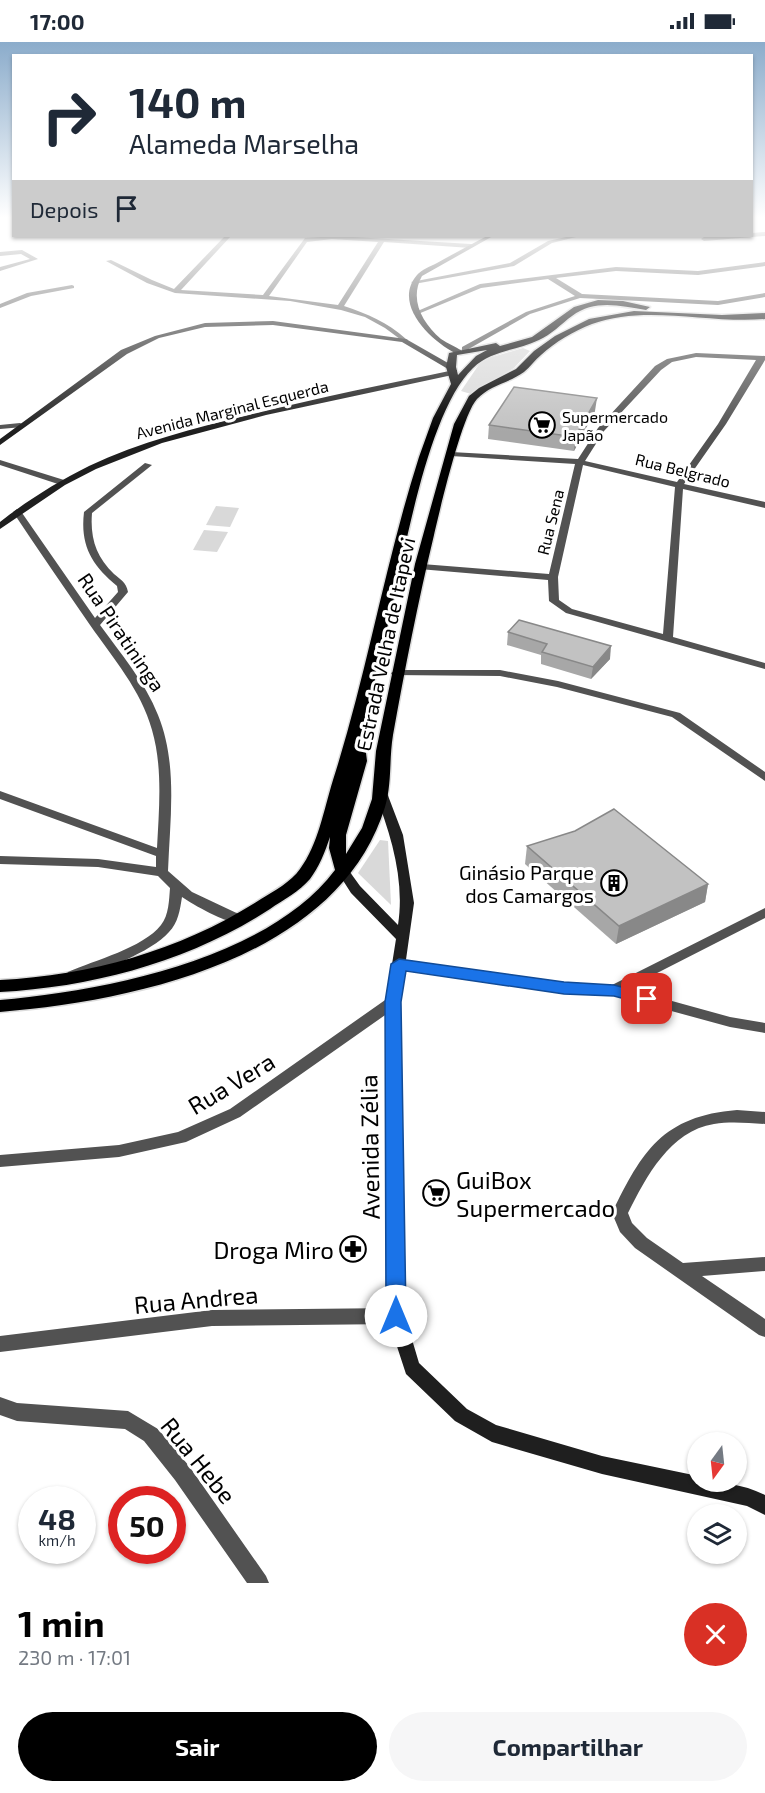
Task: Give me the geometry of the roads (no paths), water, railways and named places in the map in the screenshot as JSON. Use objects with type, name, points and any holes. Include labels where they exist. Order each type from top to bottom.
[{"type":"main road","points":[[413,288],[411,295],[417,313],[432,333],[443,344],[461,350]]},
{"type":"main road","name":"Estrada Velha de Itapevi","points":[[0,986],[60,980],[107,970],[192,944],[240,920],[303,876],[317,853],[353,745],[394,564],[422,459],[441,411],[456,386],[479,358],[548,332],[572,313],[588,304],[603,303],[704,314],[765,311]]},
{"type":"main road","points":[[572,313],[590,309],[606,312],[591,321]]},
{"type":"main road","name":"Estrada Velha de Itapevi","points":[[0,1006],[44,1004],[99,995],[177,972],[256,942],[318,900],[343,871],[359,849],[381,793],[382,753],[393,703],[396,673],[435,506],[463,412],[474,397],[517,372],[553,342],[591,321],[644,315],[725,320],[765,316]]},
{"type":"main road","points":[[0,443],[20,426],[124,352],[157,337],[190,327],[221,323],[273,323],[404,340],[432,333]]},
{"type":"main road","points":[[404,340],[453,370]]},
{"type":"main road","points":[[456,386],[451,355],[461,350],[520,344]]},
{"type":"main road","name":"Avenida Marginal Esquerda","points":[[0,526],[61,482],[112,457],[170,437],[453,370]]},
{"type":"main road","points":[[353,745],[359,753],[360,760],[338,835],[337,848],[343,871],[351,886],[388,919],[402,938]]},
{"type":"main road","name":"Avenida Zélia","points":[[381,793],[397,835],[408,903],[393,1002],[396,1316],[412,1368],[461,1416],[492,1433],[602,1465],[749,1497],[765,1505]]},
{"type":"street","points":[[0,306],[37,292],[66,288]]},
{"type":"street","points":[[168,288],[176,291],[264,298],[340,308],[382,324],[397,332],[404,340]]},
{"type":"street","points":[[176,291],[179,288]]},
{"type":"street","points":[[264,298],[271,288]]},
{"type":"street","points":[[340,308],[352,288]]},
{"type":"street","points":[[417,313],[476,288]]},
{"type":"street","points":[[567,288],[580,296]]},
{"type":"street","points":[[461,350],[528,313],[580,296],[653,298],[700,303],[732,301],[765,295]]},
{"type":"street","name":"Rua Sena","points":[[763,358],[695,355],[668,360],[600,430],[580,462],[553,577],[554,601],[569,611],[765,666]]},
{"type":"street","points":[[668,639],[679,485],[722,424],[763,358]]},
{"type":"street","points":[[0,427],[20,426]]},
{"type":"street","name":"Rua Belgrado","points":[[451,454],[580,462],[765,505]]},
{"type":"street","points":[[0,462],[61,482]]},
{"type":"street","points":[[96,625],[123,592],[122,585],[107,573],[87,544],[88,512],[148,465]]},
{"type":"street","name":"Rua Piratininga","points":[[17,512],[147,701],[155,720],[162,749],[165,841],[162,872]]},
{"type":"street","points":[[422,567],[553,577]]},
{"type":"street","points":[[396,673],[500,673],[558,684],[676,715],[765,777]]},
{"type":"street","points":[[0,795],[162,855]]},
{"type":"street","points":[[0,860],[98,863],[162,872],[176,888],[202,904],[240,920]]},
{"type":"street","points":[[60,980],[146,942],[165,928],[174,910],[176,888]]},
{"type":"street","points":[[614,990],[765,912]]},
{"type":"street","points":[[399,964],[564,988],[614,990],[730,1022],[765,1028]]},
{"type":"street","name":"Rua Vera","points":[[0,1161],[119,1151],[181,1138],[235,1113],[393,1002]]},
{"type":"street","points":[[765,1118],[747,1115],[710,1118],[680,1128],[656,1150],[629,1193],[620,1213],[626,1227],[641,1243],[765,1329]]},
{"type":"street","points":[[682,1270],[765,1264]]},
{"type":"street","name":"Rua Andrea","points":[[0,1344],[212,1318],[396,1316]]},
{"type":"street","name":"Rua Hebe","points":[[0,1406],[17,1412],[128,1420],[151,1435],[182,1473],[259,1583]]},
{"type":"place","name":"Supermercado Japão","points":[[542,425]]},
{"type":"place","name":"Ginásio Parque dos Camargos","points":[[614,883]]},
{"type":"place","name":"GuiBox Supermercado","points":[[436,1193]]},
{"type":"place","name":"Droga Miro","points":[[353,1249]]}]
